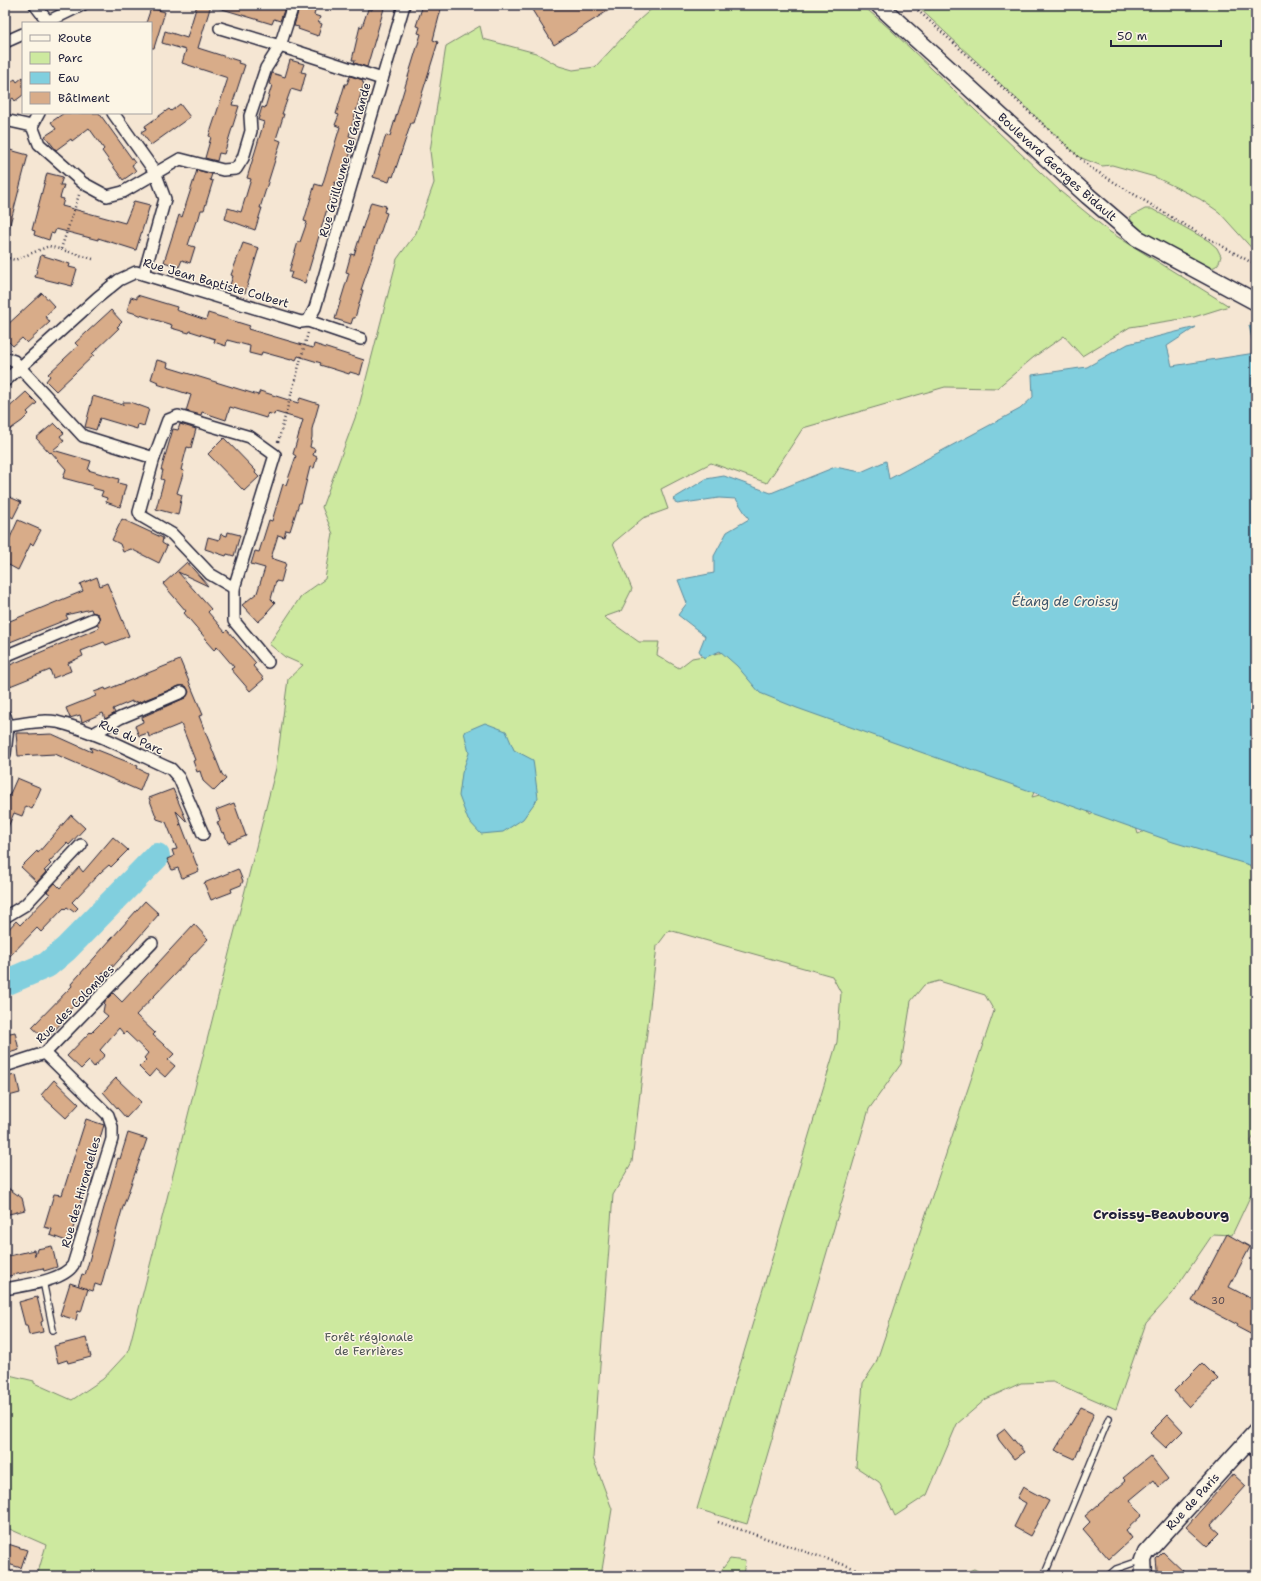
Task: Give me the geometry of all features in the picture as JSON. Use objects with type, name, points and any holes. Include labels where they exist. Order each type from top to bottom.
[{"type":"street","points":[[34,5],[48,22],[82,5]]},
{"type":"street","points":[[38,114],[32,126],[39,144],[83,183],[107,196],[123,192],[155,172],[180,159],[223,170],[236,169],[243,158],[251,131],[250,116],[266,68],[280,46],[293,5]]},
{"type":"street","name":"Rue Guillaume de Garlande","points":[[308,321],[315,308],[404,5]]},
{"type":"street","name":"Boulevard Georges Bidault","points":[[879,5],[1088,196],[1137,238],[1180,263],[1256,302]]},
{"type":"street","points":[[220,28],[382,79]]},
{"type":"street","points":[[5,42],[22,34]]},
{"type":"street","points":[[114,114],[155,172],[165,199],[144,274]]},
{"type":"street","points":[[5,120],[32,126]]},
{"type":"street","name":"Rue Jean Baptiste Colbert","points":[[5,381],[111,286],[129,274],[136,272],[302,322],[308,321],[361,339]]},
{"type":"street","points":[[5,358],[14,361],[21,367],[83,436],[154,458]]},
{"type":"street","points":[[234,588],[210,574],[172,534],[141,516],[140,512],[154,458],[168,420],[178,416],[250,437],[275,455],[234,588],[234,622],[268,662]]},
{"type":"street","points":[[5,656],[93,619]]},
{"type":"street","points":[[93,734],[120,718],[182,692]]},
{"type":"street","points":[[5,754],[6,721]]},
{"type":"street","name":"Rue du Parc","points":[[6,721],[57,722],[93,734],[176,772],[203,834]]},
{"type":"street","points":[[5,917],[25,905],[81,846]]},
{"type":"street","name":"Rue des Colombes","points":[[5,1066],[45,1054],[152,943]]},
{"type":"street","name":"Rue des Hirondelles","points":[[5,1289],[65,1274],[73,1265],[112,1138],[112,1127],[108,1115],[45,1054]]},
{"type":"street","name":"Rue de Paris","points":[[1143,1560],[1156,1540],[1253,1442]]},
{"type":"street","points":[[1143,1560],[1144,1576]]},
{"type":"lane","points":[[42,1280],[53,1330]]},
{"type":"lane","points":[[1044,1576],[1109,1418]]},
{"type":"lane","points":[[1108,1576],[1116,1569],[1143,1560]]},
{"type":"path","points":[[912,5],[1091,168],[1157,209],[1256,264]]},
{"type":"path","points":[[61,249],[83,183]]},
{"type":"path","points":[[5,257],[15,260],[49,246],[92,259]]},
{"type":"path","points":[[275,455],[308,336],[308,321]]},
{"type":"path","points":[[718,1522],[877,1576]]},
{"type":"green space","name":"Forêt régionale de Ferrières","points":[[656,5],[862,5],[890,29],[1061,192],[1110,232],[1229,306],[1194,317],[1130,327],[1082,356],[1064,336],[1034,357],[997,388],[945,387],[803,428],[767,483],[711,463],[661,489],[668,509],[643,518],[613,543],[632,589],[621,611],[604,617],[639,642],[659,642],[657,655],[679,668],[692,658],[730,651],[1040,778],[1032,797],[1063,789],[1083,802],[1090,815],[1109,805],[1131,810],[1138,834],[1156,826],[1246,856],[1253,873],[1256,872],[1256,1132],[1251,1141],[1256,1153],[1256,1184],[1232,1235],[1213,1234],[1172,1294],[1146,1323],[1116,1409],[1053,1382],[1021,1383],[986,1399],[957,1424],[927,1495],[895,1516],[879,1482],[856,1467],[863,1383],[876,1363],[994,1011],[985,995],[939,981],[924,985],[911,1001],[901,1064],[869,1109],[747,1524],[697,1509],[837,1042],[841,993],[832,976],[669,930],[657,946],[632,1162],[613,1195],[593,1458],[612,1509],[601,1576],[37,1576],[46,1545],[5,1527],[5,1374],[34,1381],[34,1383],[72,1400],[103,1379],[128,1352],[276,768],[288,679],[303,665],[285,657],[269,644],[301,596],[325,579],[333,534],[322,507],[358,410],[397,259],[416,233],[434,183],[430,151],[446,46],[480,26],[483,39],[536,53],[559,66],[573,70],[595,67],[639,20]]},
{"type":"green space","points":[[916,5],[1256,5],[1256,253],[1219,212],[1200,199],[1155,177],[1112,165],[1102,166],[1079,157]]},
{"type":"green space","points":[[1145,209],[1152,209],[1209,241],[1217,248],[1221,256],[1218,264],[1215,267],[1210,268],[1133,226],[1130,217]]},
{"type":"green space","points":[[730,1559],[745,1561],[743,1576],[717,1576]]},
{"type":"green space","points":[[974,1569],[987,1576],[956,1576]]},
{"type":"water","name":"Étang de Croissy","points":[[1249,325],[1256,329],[1256,867],[1173,842],[797,708],[760,693],[737,666],[720,651],[704,658],[699,651],[705,636],[678,615],[687,603],[678,580],[714,573],[714,556],[727,532],[749,519],[736,499],[719,498],[677,504],[673,499],[706,479],[724,476],[771,493],[835,467],[861,472],[886,461],[889,479],[1020,409],[1033,397],[1032,375],[1087,367],[1128,344],[1196,327],[1167,346],[1172,366],[1255,353]]},
{"type":"water","points":[[485,723],[506,731],[514,750],[533,760],[538,798],[523,819],[503,832],[481,834],[468,820],[459,796],[462,773],[469,753],[464,732]]},
{"type":"building","points":[[197,5],[211,5],[198,48],[239,61],[238,63],[245,65],[232,105],[239,106],[224,154],[219,153],[217,161],[205,158],[211,137],[209,136],[228,78],[182,63],[186,50],[162,43],[165,31],[187,38]]},
{"type":"building","points":[[220,5],[286,5],[280,21],[274,19],[272,24],[219,8]]},
{"type":"building","points":[[300,5],[317,5],[314,15],[320,17],[318,22],[322,24],[318,36],[298,29],[299,27],[294,26]]},
{"type":"building","points":[[373,5],[385,5],[367,67],[354,63],[355,60],[352,60],[360,26],[362,27],[368,9],[372,10]]},
{"type":"building","points":[[423,5],[442,5],[433,40],[438,42],[413,123],[411,123],[393,177],[391,176],[389,182],[373,177],[386,135],[390,136],[421,34],[418,33],[420,27],[416,26]]},
{"type":"building","points":[[529,5],[617,5],[554,45]]},
{"type":"building","points":[[151,8],[165,12],[154,48],[152,48],[152,22],[146,22]]},
{"type":"building","points":[[290,60],[304,64],[301,72],[306,73],[301,92],[291,89],[282,114],[284,114],[276,139],[281,141],[260,208],[262,208],[255,230],[225,219],[228,208],[241,212],[251,179],[247,178],[264,122],[258,120],[262,107],[265,108],[272,85],[269,84],[272,73],[285,77]]},
{"type":"building","points":[[350,76],[363,80],[362,82],[364,83],[349,136],[355,138],[341,184],[335,182],[305,283],[290,278],[292,272],[289,272],[298,242],[300,242],[307,222],[304,221],[315,184],[322,186],[340,127],[335,125],[339,115],[336,114],[345,84],[347,84]]},
{"type":"building","points":[[22,78],[22,96],[15,101],[13,98],[5,104],[5,86],[15,79],[17,82]]},
{"type":"building","points":[[180,104],[190,117],[151,145],[141,132],[146,129],[145,126],[169,109],[171,111]]},
{"type":"building","points":[[63,114],[100,114],[135,163],[132,165],[136,171],[123,180],[102,151],[104,149],[89,128],[72,141],[71,139],[56,150],[45,136],[56,129],[51,122]]},
{"type":"building","points":[[10,150],[28,155],[9,228],[5,227],[5,166]]},
{"type":"building","points":[[197,170],[212,174],[210,180],[213,181],[204,210],[201,210],[188,245],[195,247],[190,263],[182,260],[179,267],[164,262],[179,215],[182,217]]},
{"type":"building","points":[[47,173],[63,177],[60,185],[64,185],[60,198],[64,199],[62,206],[125,223],[134,201],[150,205],[136,250],[98,238],[98,240],[56,229],[54,234],[51,233],[49,240],[34,235],[35,231],[32,230]]},
{"type":"building","points":[[371,202],[386,206],[384,212],[387,213],[361,290],[363,290],[355,318],[353,318],[351,324],[335,319],[349,273],[346,272],[351,254],[354,255]]},
{"type":"building","points":[[243,243],[259,248],[245,293],[229,288],[233,276],[231,275]]},
{"type":"building","points":[[41,255],[70,264],[69,267],[77,269],[72,286],[35,277]]},
{"type":"building","points":[[42,293],[55,307],[45,316],[50,322],[27,343],[22,338],[13,346],[5,338],[5,327]]},
{"type":"building","points":[[137,295],[177,307],[176,310],[206,320],[208,313],[250,326],[248,329],[313,348],[314,344],[364,360],[360,375],[350,372],[349,374],[298,356],[296,360],[292,358],[291,360],[262,352],[261,356],[249,353],[250,346],[227,340],[226,346],[214,342],[215,339],[190,331],[189,333],[171,328],[172,325],[127,311],[131,297],[137,299]]},
{"type":"building","points":[[111,310],[122,322],[117,327],[119,328],[92,354],[94,355],[56,391],[46,381],[50,376],[48,374],[78,346],[75,343]]},
{"type":"building","points":[[157,360],[168,363],[167,367],[258,395],[260,391],[298,403],[300,398],[319,404],[312,429],[310,447],[315,449],[313,455],[317,457],[314,468],[310,467],[301,503],[299,503],[290,531],[286,530],[284,537],[278,535],[271,558],[286,563],[281,582],[276,581],[271,599],[275,603],[267,612],[268,613],[258,622],[242,605],[257,593],[265,568],[251,564],[255,551],[259,552],[269,520],[272,521],[283,484],[286,485],[296,456],[293,454],[303,420],[275,412],[274,415],[268,413],[266,418],[230,407],[226,420],[202,412],[201,415],[186,411],[191,395],[157,384],[158,382],[151,379]]},
{"type":"building","points":[[26,392],[37,403],[27,412],[29,414],[22,421],[5,433],[5,411]]},
{"type":"building","points":[[93,396],[123,405],[123,402],[130,402],[149,409],[144,426],[138,424],[137,429],[100,418],[96,430],[85,427]]},
{"type":"building","points":[[54,423],[64,433],[60,436],[64,441],[53,450],[91,461],[88,470],[119,479],[118,483],[126,485],[120,507],[106,502],[107,498],[101,496],[103,491],[92,488],[93,486],[63,478],[66,469],[36,438]]},
{"type":"building","points":[[180,424],[196,429],[191,448],[187,447],[181,470],[184,471],[177,493],[182,495],[178,515],[156,509],[164,480],[161,479],[163,470],[161,470],[173,429],[178,430]]},
{"type":"building","points":[[224,438],[256,471],[255,473],[259,477],[244,491],[208,454]]},
{"type":"building","points":[[5,495],[21,502],[13,518],[5,513]]},
{"type":"building","points":[[122,519],[163,538],[162,543],[167,546],[159,563],[131,549],[123,552],[120,544],[112,540]]},
{"type":"building","points":[[18,520],[41,530],[33,545],[31,543],[18,570],[5,563],[5,549]]},
{"type":"building","points":[[228,532],[240,535],[234,556],[227,554],[226,556],[205,549],[208,537],[219,540],[221,534],[227,536]]},
{"type":"building","points":[[187,562],[208,586],[178,572],[211,609],[208,612],[225,632],[227,630],[256,663],[253,666],[264,679],[250,691],[231,669],[234,667],[217,647],[214,650],[206,641],[207,640],[184,613],[186,611],[163,584]]},
{"type":"building","points":[[97,577],[100,586],[107,583],[129,636],[106,645],[104,642],[81,651],[83,656],[68,663],[71,671],[53,678],[50,670],[10,686],[5,667],[99,628],[97,624],[100,619],[98,614],[92,612],[91,609],[66,615],[68,619],[5,644],[5,623],[83,591],[80,584]]},
{"type":"building","points":[[180,660],[203,715],[199,716],[222,774],[226,779],[214,791],[203,781],[200,771],[197,772],[193,761],[195,760],[181,724],[149,737],[148,733],[139,736],[135,726],[143,722],[142,717],[185,698],[189,692],[186,686],[179,686],[137,703],[137,701],[132,703],[132,701],[113,709],[115,713],[105,719],[103,713],[82,722],[80,715],[70,718],[66,708],[96,696],[94,692],[105,688],[106,690]]},
{"type":"building","points":[[16,733],[29,733],[29,735],[52,734],[92,752],[90,747],[138,766],[137,768],[147,773],[140,791],[55,754],[18,756]]},
{"type":"building","points":[[17,778],[41,788],[32,809],[26,806],[22,816],[14,813],[5,834],[5,805]]},
{"type":"building","points":[[173,789],[187,822],[176,811],[199,871],[182,878],[178,868],[172,870],[167,859],[174,856],[172,850],[177,849],[166,822],[157,819],[149,798]]},
{"type":"building","points":[[234,803],[246,836],[228,843],[224,832],[222,833],[217,822],[220,821],[216,810]]},
{"type":"building","points":[[71,815],[85,828],[69,845],[67,843],[49,862],[51,864],[44,871],[46,872],[37,882],[21,867],[37,851],[38,853]]},
{"type":"building","points":[[113,837],[128,850],[111,867],[109,865],[101,872],[72,902],[78,908],[74,912],[67,907],[65,909],[64,908],[41,932],[37,928],[5,961],[5,933],[16,921],[20,925],[50,894],[47,892],[55,883],[60,888],[79,867],[83,872]]},
{"type":"building","points":[[238,869],[243,881],[241,885],[231,889],[232,892],[211,900],[204,883]]},
{"type":"building","points":[[145,901],[159,914],[111,969],[112,964],[98,978],[100,980],[85,998],[83,996],[64,1016],[66,1018],[50,1035],[48,1034],[44,1038],[32,1027],[72,986],[71,984]]},
{"type":"building","points":[[194,924],[208,939],[136,1015],[155,1033],[153,1035],[174,1054],[168,1060],[175,1066],[165,1077],[156,1069],[149,1077],[139,1067],[146,1060],[144,1058],[148,1053],[126,1032],[124,1034],[119,1028],[100,1050],[105,1055],[94,1067],[89,1061],[81,1069],[67,1056],[108,1016],[103,1012],[105,1001],[113,993],[122,1002]]},
{"type":"building","points":[[15,1032],[19,1050],[5,1054],[5,1034]]},
{"type":"building","points":[[16,1075],[20,1093],[5,1097],[5,1077]]},
{"type":"building","points":[[116,1078],[141,1102],[126,1118],[103,1092]]},
{"type":"building","points":[[54,1080],[79,1104],[66,1118],[41,1095]]},
{"type":"building","points":[[86,1119],[104,1125],[69,1242],[50,1235],[52,1229],[44,1227],[54,1194],[62,1195]]},
{"type":"building","points":[[128,1133],[147,1139],[122,1210],[101,1286],[95,1284],[93,1291],[78,1286],[82,1274],[85,1275],[118,1158],[120,1159]]},
{"type":"building","points":[[5,1186],[22,1198],[25,1210],[5,1215]]},
{"type":"building","points":[[1227,1234],[1250,1247],[1229,1287],[1256,1301],[1256,1337],[1237,1327],[1238,1325],[1192,1301]]},
{"type":"building","points":[[52,1246],[57,1267],[44,1271],[43,1268],[5,1277],[5,1257],[34,1250],[35,1256],[37,1249]]},
{"type":"building","points":[[70,1283],[88,1289],[81,1312],[78,1311],[76,1320],[60,1315]]},
{"type":"building","points":[[37,1297],[43,1321],[41,1322],[43,1332],[29,1335],[19,1302]]},
{"type":"building","points":[[86,1338],[91,1357],[68,1363],[67,1360],[58,1363],[54,1346]]},
{"type":"building","points":[[1202,1363],[1218,1379],[1189,1407],[1174,1391]]},
{"type":"building","points":[[1081,1407],[1094,1413],[1075,1459],[1055,1450]]},
{"type":"building","points":[[1168,1415],[1183,1431],[1166,1448],[1150,1433]]},
{"type":"building","points":[[1005,1429],[1024,1452],[1014,1459],[999,1440],[997,1435]]},
{"type":"building","points":[[1150,1456],[1168,1479],[1159,1487],[1154,1480],[1130,1500],[1142,1515],[1126,1530],[1132,1538],[1109,1559],[1083,1529],[1090,1522],[1085,1516],[1126,1481],[1123,1478]]},
{"type":"building","points":[[1233,1474],[1246,1486],[1211,1525],[1220,1533],[1207,1546],[1186,1527]]},
{"type":"building","points":[[1023,1487],[1049,1501],[1030,1536],[1014,1527],[1026,1503],[1017,1498]]},
{"type":"building","points":[[5,1543],[27,1550],[21,1568],[5,1563]]},
{"type":"building","points":[[1163,1552],[1188,1576],[1163,1576],[1157,1570],[1156,1559]]},
{"type":"waterway","points":[[5,983],[47,965],[66,949],[157,856]]},
{"type":"district","name":"Croissy-Beaubourg","points":[[1161,1214]]}]
